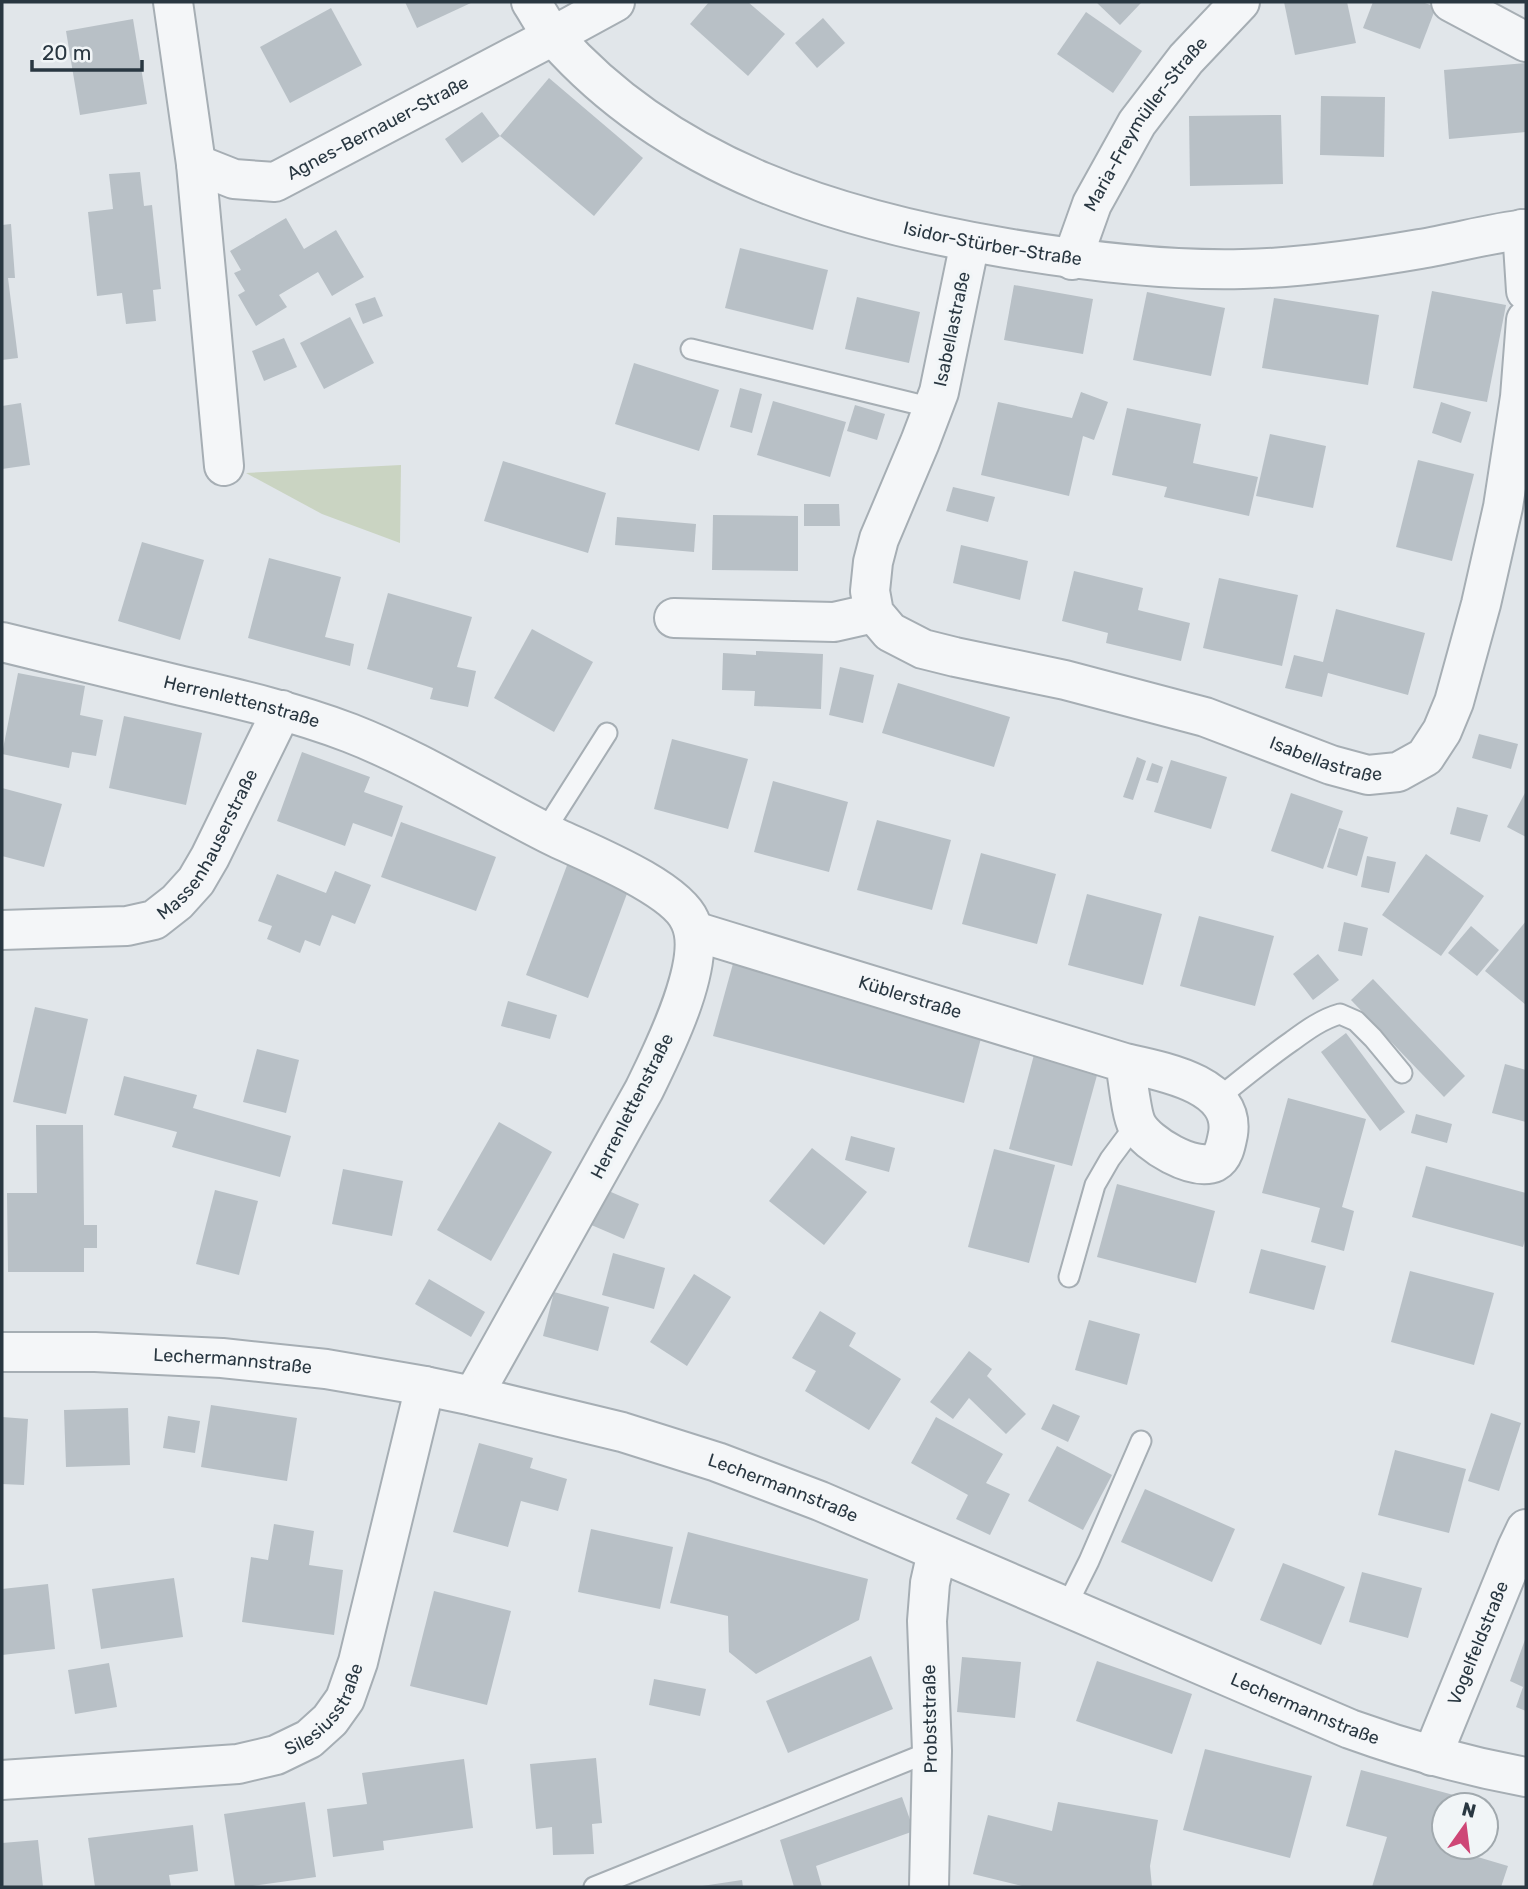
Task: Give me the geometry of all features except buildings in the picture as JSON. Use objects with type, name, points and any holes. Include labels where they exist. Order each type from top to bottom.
[{"type":"street","points":[[173,2],[196,163],[224,466]]},
{"type":"street","name":"Isidor-Stürber-Straße","points":[[531,2],[553,36],[605,88],[648,122],[688,147],[752,178],[813,203],[891,226],[1072,260],[1242,269],[1338,262],[1524,229]]},
{"type":"street","name":"Agnes-Bernauer-Straße","points":[[196,163],[234,179],[275,182],[615,2]]},
{"type":"street","name":"Maria-Freymüller-Straße","points":[[1072,260],[1093,204],[1137,123],[1186,58],[1240,2]]},
{"type":"street","points":[[1451,2],[1526,42]]},
{"type":"street","points":[[1524,229],[1526,291]]},
{"type":"street","name":"Isabellastraße","points":[[970,242],[939,392],[878,538],[870,590],[874,613],[890,632],[923,649],[1065,680],[1205,717],[1331,765],[1368,775],[1398,772],[1425,757],[1442,731],[1454,702],[1481,604],[1503,507],[1523,398],[1526,320]]},
{"type":"street","points":[[674,618],[834,622],[874,613]]},
{"type":"street","name":"Herrenlettenstraße","points":[[2,642],[282,710],[351,734],[415,763],[544,832],[662,890],[690,919],[694,931],[694,953],[688,982],[666,1045],[644,1090],[473,1396]]},
{"type":"street","name":"Massenhauserstraße","points":[[4,929],[127,926],[154,920],[177,902],[196,881],[210,857],[282,710]]},
{"type":"street","name":"Küblerstraße","points":[[694,931],[1185,1079],[1204,1088],[1217,1099]]},
{"type":"street","points":[[1125,1063],[1136,1124],[1155,1146],[1173,1155],[1205,1164],[1222,1156],[1229,1122],[1226,1109],[1217,1099]]},
{"type":"street","name":"Lechermannstraße","points":[[2,1352],[222,1357],[326,1369],[425,1385],[622,1432],[717,1462],[820,1501],[1350,1729],[1432,1756],[1526,1777]]},
{"type":"street","name":"Silesiusstraße","points":[[2,1780],[238,1764],[276,1755],[309,1739],[330,1720],[345,1699],[358,1662],[425,1385]]},
{"type":"street","name":"Vogelfeldstraße","points":[[1432,1756],[1526,1529]]},
{"type":"street","name":"Probststraße","points":[[929,1887],[932,1751],[927,1622],[930,1583],[937,1552]]},
{"type":"lane","points":[[691,349],[933,408]]},
{"type":"lane","points":[[544,832],[607,733]]},
{"type":"lane","points":[[1217,1099],[1311,1027],[1340,1014],[1356,1021],[1374,1038],[1402,1073]]},
{"type":"lane","points":[[1069,1277],[1095,1185],[1136,1124]]},
{"type":"lane","points":[[1066,1607],[1141,1441]]},
{"type":"lane","points":[[594,1887],[932,1751]]},
{"type":"green space","points":[[401,465],[400,543],[322,514],[246,473]]}]
